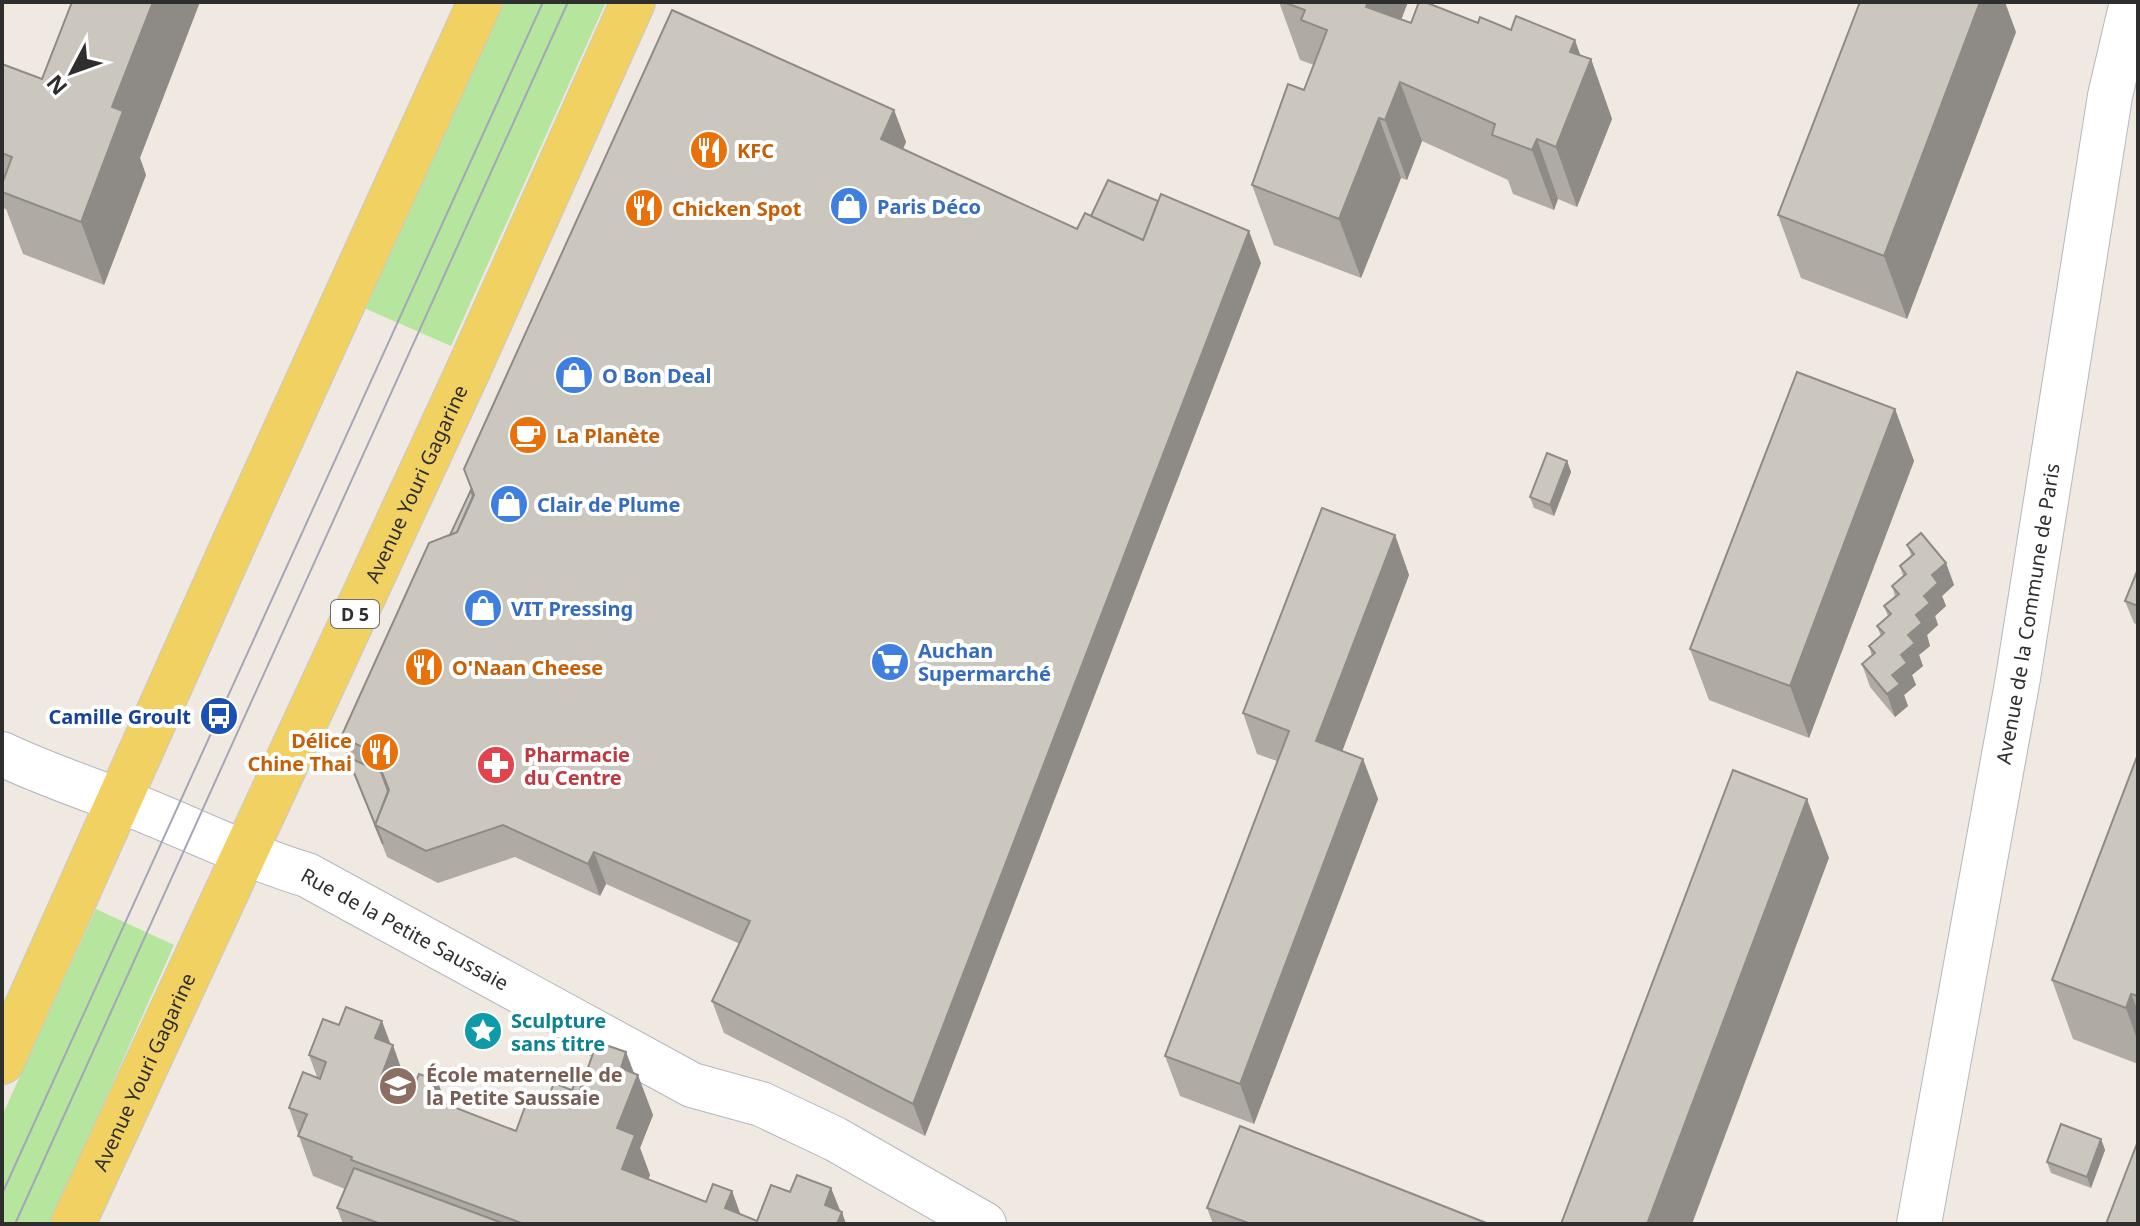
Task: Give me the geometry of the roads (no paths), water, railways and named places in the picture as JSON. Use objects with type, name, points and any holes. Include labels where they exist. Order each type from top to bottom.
[{"type":"main road","points":[[2,1062],[480,2]]},
{"type":"main road","name":"Avenue Youri Gagarine","points":[[73,1224],[467,373],[633,2]]},
{"type":"street","name":"Avenue de la Commune de Paris","points":[[1919,1224],[2018,678],[2110,96],[2128,15]]},
{"type":"street","name":"Rue de la Petite Saussaie","points":[[2,754],[243,854],[307,875],[692,1085],[761,1104],[835,1139],[984,1224]]},
{"type":"tram line","points":[[2,1194],[543,2]]},
{"type":"tram line","points":[[15,1224],[568,2]]},
{"type":"place","name":"KFC","points":[[709,150]]},
{"type":"place","name":"Paris Déco","points":[[849,206]]},
{"type":"place","name":"Chicken Spot","points":[[644,208]]},
{"type":"place","name":"O Bon Deal","points":[[574,375]]},
{"type":"place","name":"La Planète","points":[[528,435]]},
{"type":"place","name":"Clair de Plume","points":[[509,504]]},
{"type":"place","name":"VIT Pressing","points":[[483,608]]},
{"type":"place","name":"Auchan Supermarché","points":[[890,662]]},
{"type":"place","name":"O'Naan Cheese","points":[[424,667]]},
{"type":"place","name":"Camille Groult","points":[[219,716]]},
{"type":"place","name":"Délice Chine Thai","points":[[380,752]]},
{"type":"place","name":"Pharmacie du Centre","points":[[496,765]]},
{"type":"place","name":"Sculpture sans titre","points":[[483,1031]]},
{"type":"place","name":"École maternelle de la Petite Saussaie","points":[[398,1086]]}]
